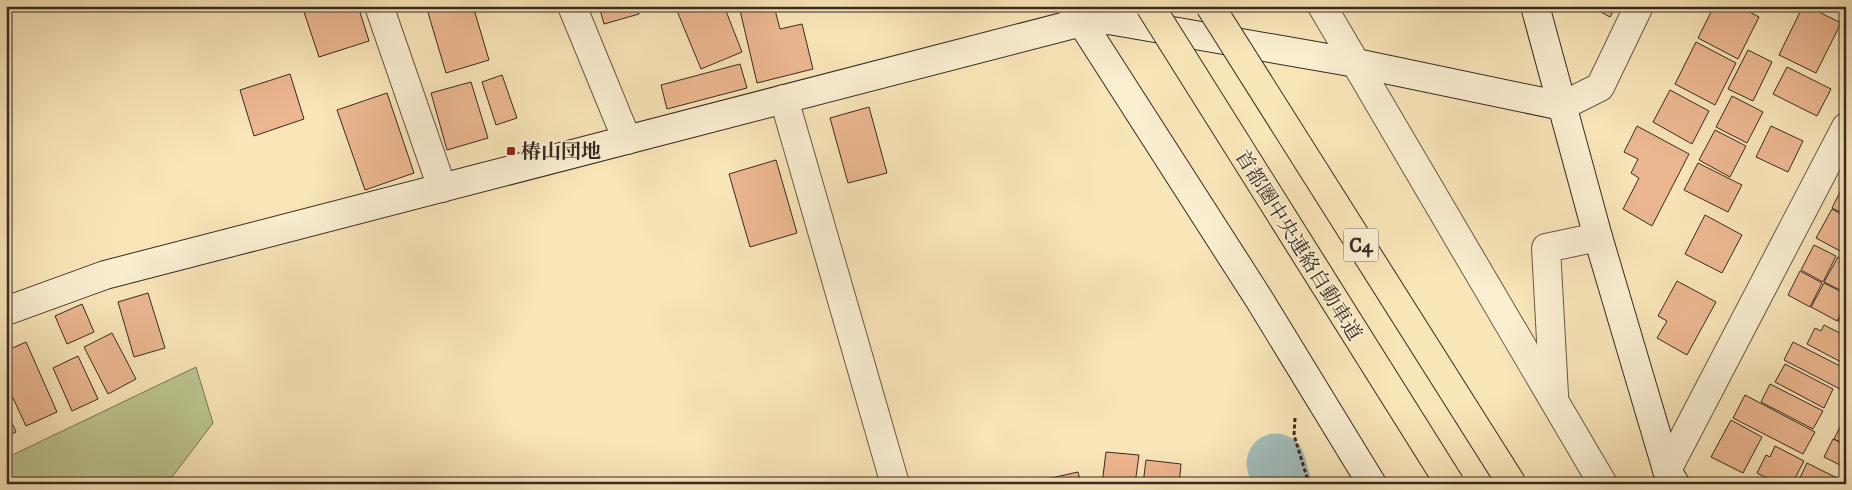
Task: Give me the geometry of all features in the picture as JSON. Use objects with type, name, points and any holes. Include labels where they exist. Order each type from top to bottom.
[{"type":"highway","name":"首都圏中央連絡自動車道","points":[[1150,6],[1450,484]]},
{"type":"highway","name":"C4","points":[[1210,6],[1512,484]]},
{"type":"street","points":[[379,6],[442,188]]},
{"type":"street","points":[[572,6],[626,140]]},
{"type":"street","points":[[1322,6],[1603,484]]},
{"type":"street","points":[[1535,6],[1598,238],[1671,477]]},
{"type":"street","points":[[6,311],[106,275],[784,99],[1076,14],[1356,63],[1562,106],[1600,87],[1639,6]]},
{"type":"street","points":[[1076,14],[1259,299],[1372,484]]},
{"type":"street","points":[[784,99],[895,484]]},
{"type":"street","points":[[1671,477],[1846,127]]},
{"type":"street","points":[[1554,401],[1546,248],[1598,238]]},
{"type":"path","points":[[1308,380],[1295,411],[1294,435],[1309,484]]},
{"type":"green space","points":[[196,367],[213,423],[172,477],[160,484],[6,484],[6,458]]},
{"type":"building","points":[[281,6],[297,6],[282,11]]},
{"type":"building","points":[[321,6],[358,6],[369,41],[319,57],[304,12]]},
{"type":"building","points":[[426,6],[473,6],[489,60],[446,73]]},
{"type":"building","points":[[599,6],[637,6],[639,14],[604,24]]},
{"type":"building","points":[[675,6],[724,6],[742,52],[701,69]]},
{"type":"building","points":[[739,6],[774,6],[780,29],[802,24],[813,69],[757,83]]},
{"type":"building","points":[[1590,6],[1616,6],[1610,17]]},
{"type":"building","points":[[1714,6],[1738,6],[1759,17],[1738,59],[1698,38]]},
{"type":"building","points":[[1803,6],[1807,6],[1841,23],[1816,73],[1779,55]]},
{"type":"building","points":[[1696,42],[1736,63],[1715,105],[1675,84]]},
{"type":"building","points":[[1748,50],[1772,62],[1753,101],[1728,89]]},
{"type":"building","points":[[740,64],[747,88],[667,109],[661,85]]},
{"type":"building","points":[[1787,67],[1831,89],[1817,116],[1773,94]]},
{"type":"building","points":[[290,74],[304,119],[254,136],[240,90]]},
{"type":"building","points":[[502,75],[517,118],[496,125],[482,82]]},
{"type":"building","points":[[471,82],[488,138],[447,150],[431,93]]},
{"type":"building","points":[[1670,90],[1709,111],[1692,144],[1653,122]]},
{"type":"building","points":[[387,93],[414,173],[365,190],[337,110]]},
{"type":"building","points":[[1732,96],[1763,112],[1747,143],[1716,127]]},
{"type":"building","points":[[869,107],[887,173],[848,183],[830,118]]},
{"type":"building","points":[[1637,126],[1689,154],[1652,226],[1623,209],[1639,178],[1631,173],[1638,159],[1624,152]]},
{"type":"building","points":[[1771,126],[1803,141],[1788,172],[1756,157]]},
{"type":"building","points":[[1715,130],[1746,146],[1730,177],[1699,160]]},
{"type":"building","points":[[776,160],[797,233],[750,247],[729,174]]},
{"type":"building","points":[[1698,163],[1742,185],[1728,212],[1684,190]]},
{"type":"building","points":[[1843,186],[1846,188],[1846,215],[1832,208]]},
{"type":"building","points":[[1832,209],[1846,217],[1846,241],[1840,251],[1816,238]]},
{"type":"building","points":[[1705,215],[1742,235],[1722,273],[1685,254]]},
{"type":"building","points":[[1814,245],[1836,256],[1823,282],[1801,270]]},
{"type":"building","points":[[1838,257],[1846,261],[1846,293],[1824,282]]},
{"type":"building","points":[[1800,271],[1822,283],[1810,307],[1788,295]]},
{"type":"building","points":[[1677,281],[1716,302],[1687,355],[1657,338],[1667,321],[1658,316]]},
{"type":"building","points":[[1824,283],[1846,294],[1846,304],[1837,321],[1811,307]]},
{"type":"building","points":[[148,293],[165,348],[134,357],[118,302]]},
{"type":"building","points":[[82,304],[94,332],[67,344],[55,316]]},
{"type":"building","points":[[1846,307],[1846,325],[1838,321]]},
{"type":"building","points":[[1824,325],[1846,336],[1846,352],[1841,362],[1807,344],[1815,328],[1821,331]]},
{"type":"building","points":[[112,333],[136,379],[108,394],[84,347]]},
{"type":"building","points":[[26,342],[57,412],[26,426],[6,383],[6,351]]},
{"type":"building","points":[[1793,342],[1846,369],[1846,379],[1840,389],[1784,360]]},
{"type":"building","points":[[78,356],[98,399],[72,411],[53,368]]},
{"type":"building","points":[[1785,364],[1833,389],[1824,408],[1775,382]]},
{"type":"building","points":[[1770,384],[1823,411],[1813,429],[1761,402]]},
{"type":"building","points":[[1745,395],[1815,432],[1803,454],[1733,418]]},
{"type":"building","points":[[6,409],[16,432],[6,436]]},
{"type":"building","points":[[1844,419],[1846,419],[1846,445],[1834,439]]},
{"type":"building","points":[[1731,420],[1762,437],[1743,473],[1711,457]]},
{"type":"building","points":[[1833,439],[1846,445],[1846,468],[1824,457]]},
{"type":"building","points":[[1775,446],[1804,461],[1792,484],[1778,484],[1757,473],[1766,455],[1770,457]]},
{"type":"building","points":[[1106,452],[1139,455],[1135,484],[1102,484]]},
{"type":"building","points":[[1146,460],[1181,464],[1179,484],[1143,484]]},
{"type":"building","points":[[1807,463],[1841,480],[1839,484],[1797,484]]},
{"type":"building","points":[[1078,472],[1081,484],[1043,484],[1042,480]]},
{"type":"building","points":[[968,478],[969,484],[944,484]]},
{"type":"waterway","points":[[1276,463],[1282,484]]},
{"type":"place","name":"椿山団地","points":[[511,151]]}]
